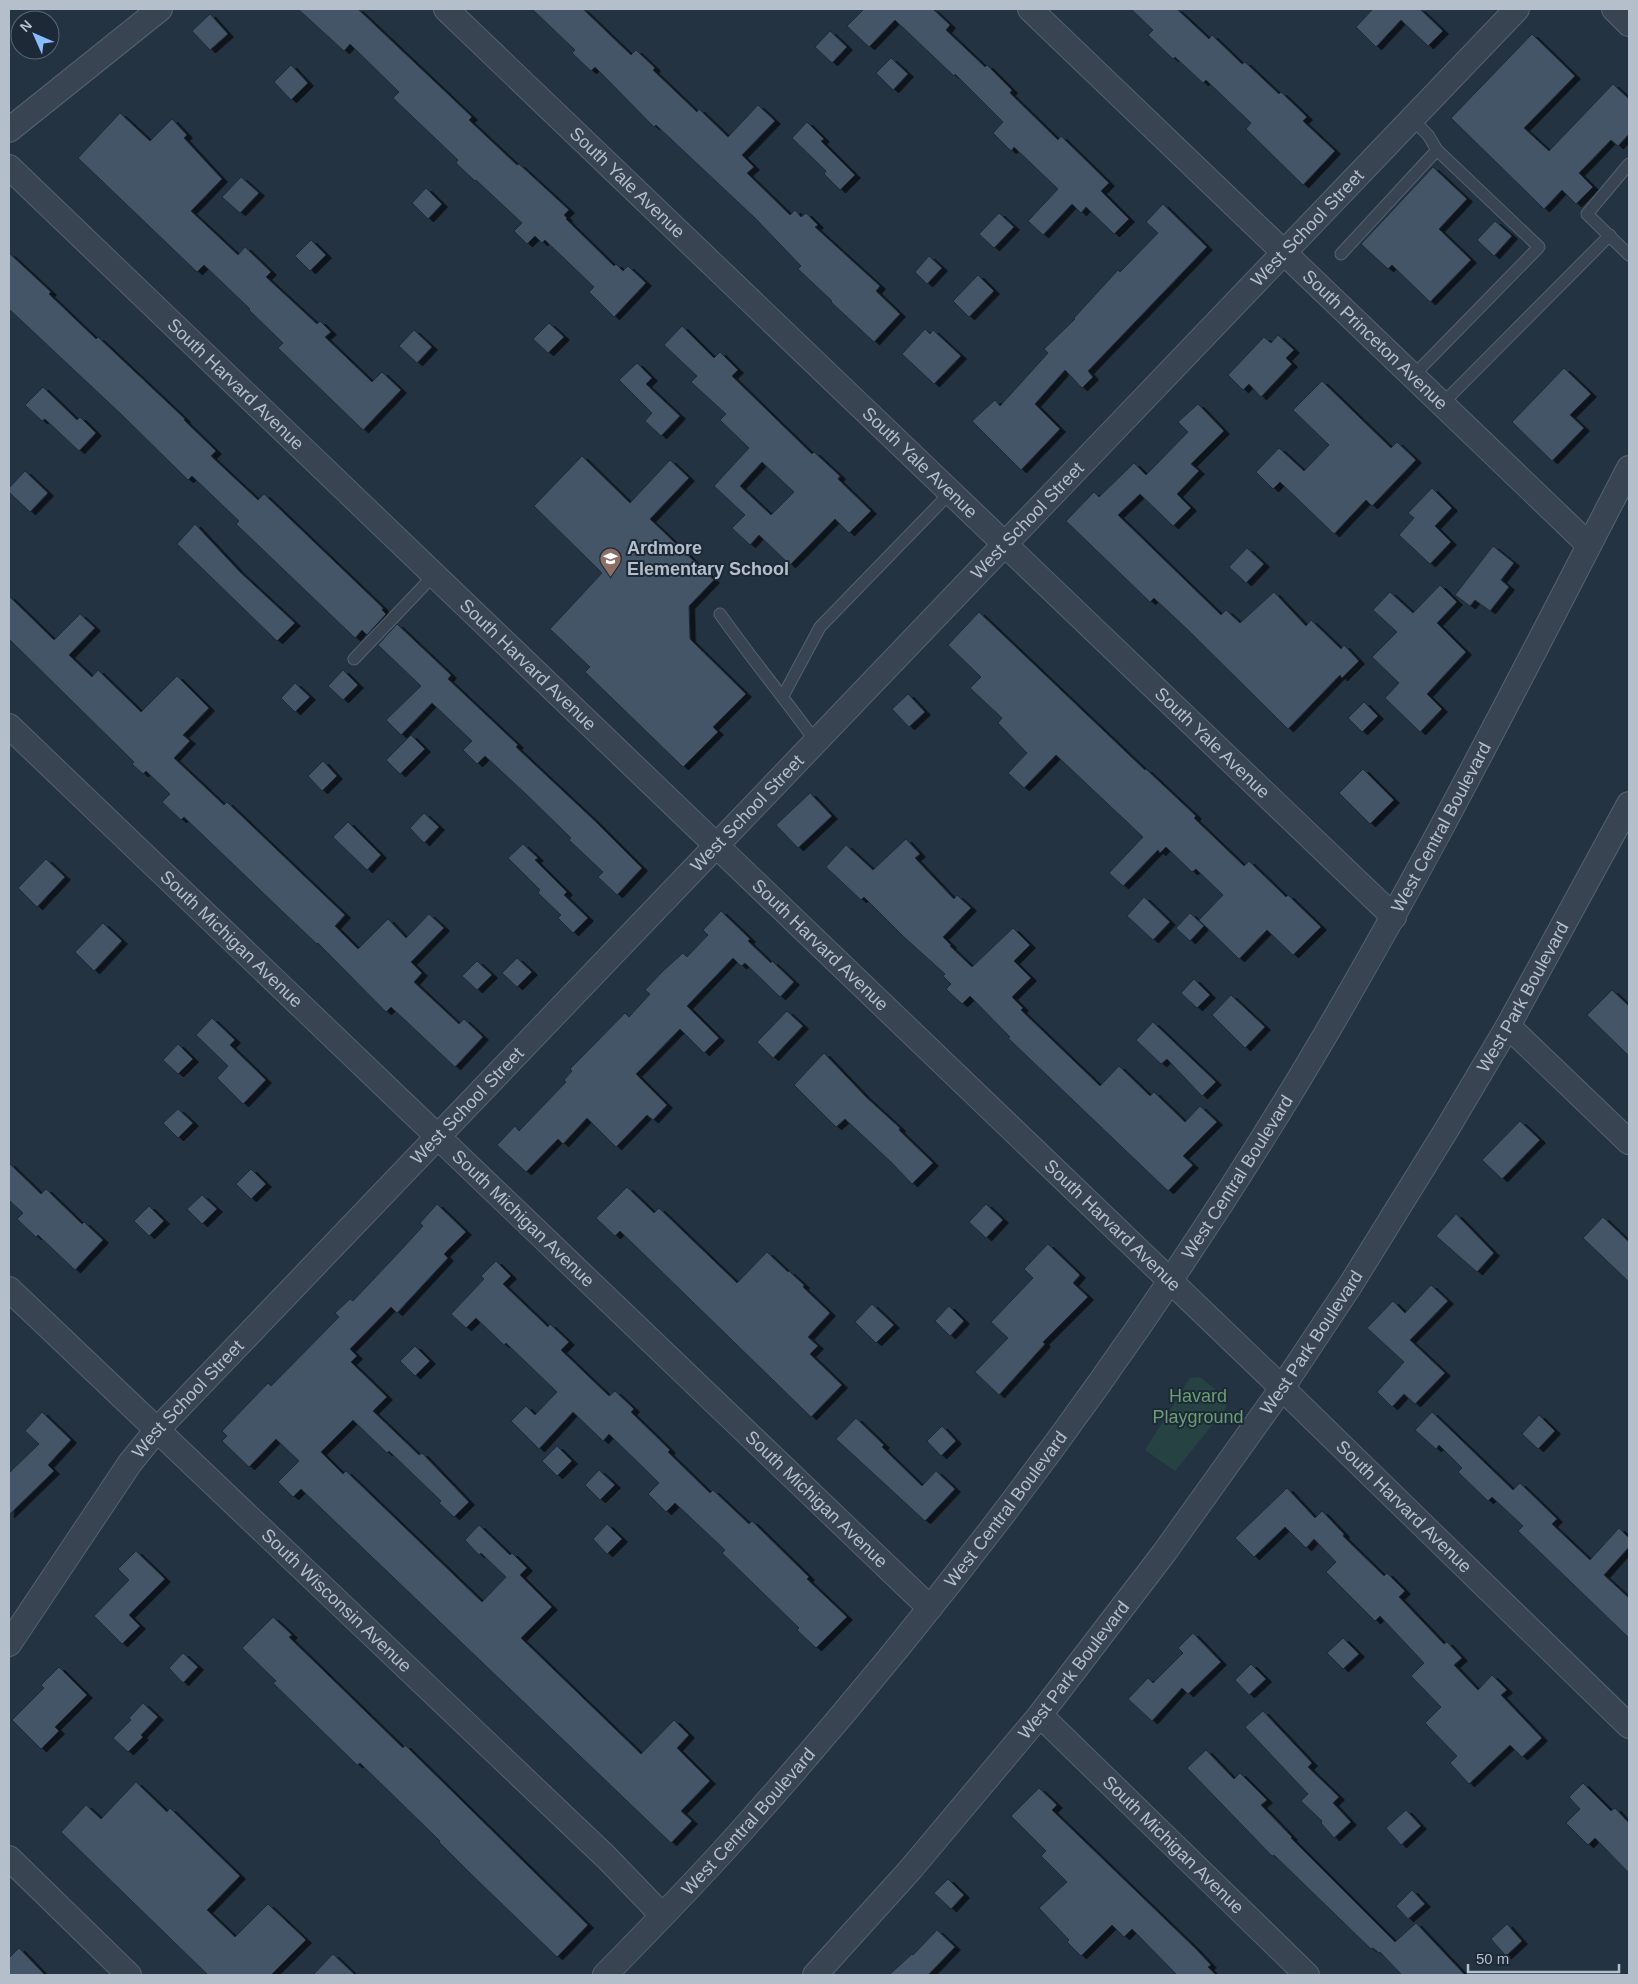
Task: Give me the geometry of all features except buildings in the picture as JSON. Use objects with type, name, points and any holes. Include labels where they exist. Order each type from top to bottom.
[{"type":"street","points":[[9,130],[160,9]]},
{"type":"street","name":"South Yale Avenue","points":[[446,9],[1394,917]]},
{"type":"street","name":"South Princeton Avenue","points":[[1030,9],[1589,545]]},
{"type":"street","name":"West School Street","points":[[9,1644],[130,1463],[156,1431],[1518,9]]},
{"type":"street","points":[[1614,9],[1629,24]]},
{"type":"street","name":"South Harvard Avenue","points":[[9,167],[1282,1388],[1629,1726]]},
{"type":"street","name":"West Central Boulevard","points":[[605,1975],[743,1830],[857,1697],[930,1608],[1080,1410],[1169,1281],[1289,1096],[1394,917],[1451,812],[1629,468]]},
{"type":"street","name":"South Michigan Avenue","points":[[9,726],[930,1608]]},
{"type":"street","name":"West Park Boulevard","points":[[815,1975],[910,1870],[1040,1714],[1164,1553],[1282,1388],[1356,1276],[1508,1026],[1629,804]]},
{"type":"street","points":[[1508,1026],[1629,1142]]},
{"type":"street","name":"South Wisconsin Avenue","points":[[9,1289],[156,1431],[606,1857],[662,1915]]},
{"type":"street","name":"South Michigan Avenue","points":[[1040,1714],[1307,1975]]},
{"type":"street","points":[[9,1858],[129,1975]]},
{"type":"lane","points":[[1412,119],[1428,135],[1437,150],[1540,247],[1413,376]]},
{"type":"lane","points":[[1341,254],[1437,150]]},
{"type":"lane","points":[[1629,164],[1587,214],[1629,255]]},
{"type":"lane","points":[[1442,404],[1610,235]]},
{"type":"lane","points":[[783,696],[820,627],[951,492]]},
{"type":"lane","points":[[354,659],[434,575]]},
{"type":"lane","points":[[720,614],[757,666],[783,696],[816,742]]},
{"type":"green space","name":"Havard Playground","points":[[1200,1377],[1227,1399],[1226,1408],[1175,1471],[1145,1450],[1190,1378]]},
{"type":"place","name":"Ardmore Elementary School","points":[[611,577]]}]
